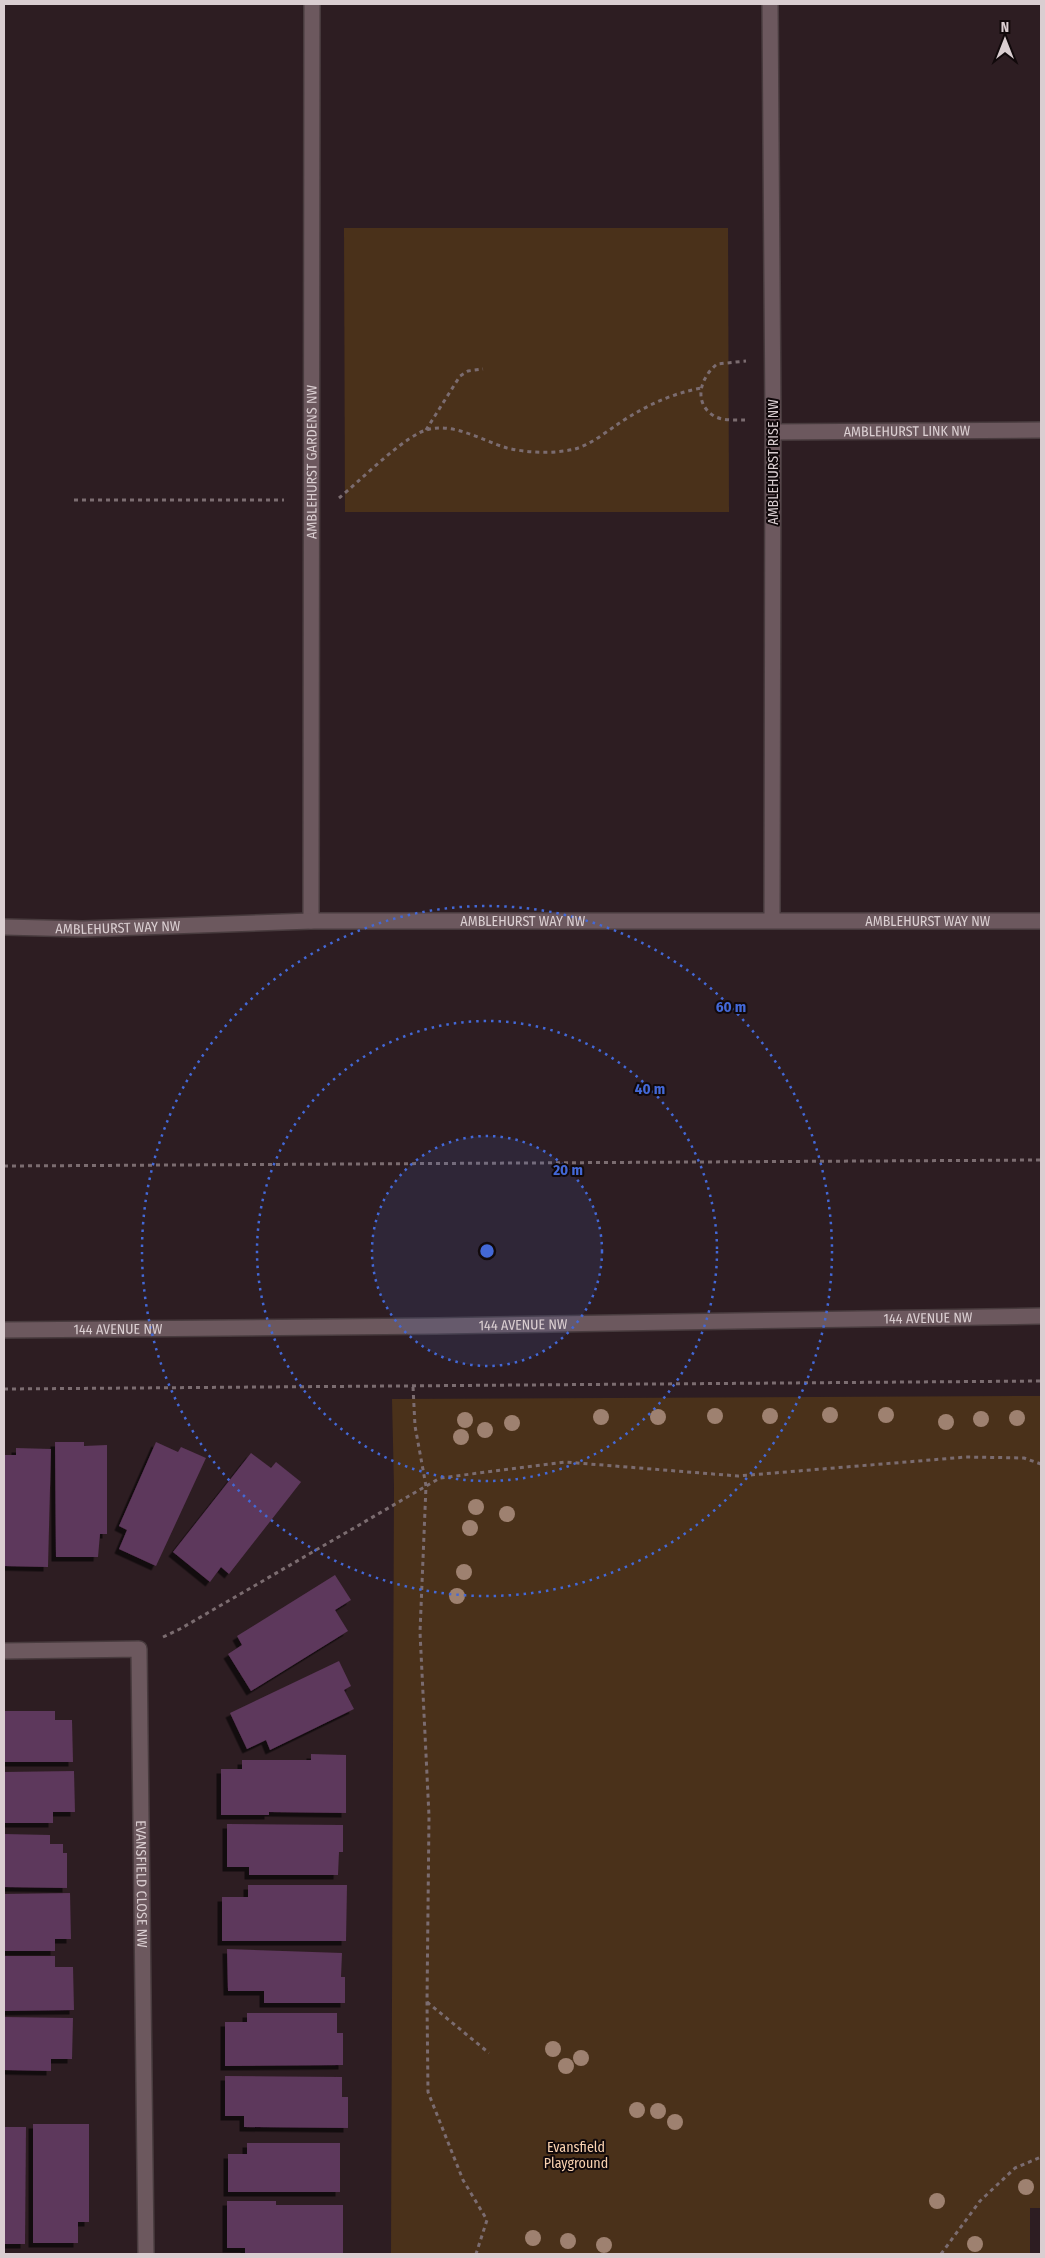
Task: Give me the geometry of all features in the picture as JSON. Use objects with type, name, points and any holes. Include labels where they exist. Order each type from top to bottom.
[{"type":"street","name":"AMBLEHURST GARDENS NW","points":[[311,921],[312,4]]},
{"type":"street","name":"AMBLEHURST RISE NW","points":[[770,4],[773,360],[772,920]]},
{"type":"street","name":"AMBLEHURST LINK NW","points":[[773,426],[1041,430]]},
{"type":"street","name":"AMBLEHURST WAY NW","points":[[4,927],[83,929],[311,921],[1041,921]]},
{"type":"street","name":"144 AVENUE NW","points":[[4,1330],[417,1326],[1041,1316]]},
{"type":"street","name":"EVANSFIELD CLOSE NW","points":[[4,1651],[139,1649],[146,2254]]},
{"type":"path","points":[[773,360],[729,361],[717,364],[703,378],[701,388],[701,399],[706,409],[714,416],[725,420],[773,426]]},
{"type":"path","points":[[426,431],[460,376],[468,370],[483,369]]},
{"type":"path","points":[[338,499],[407,441],[426,431],[448,428],[508,448],[528,452],[574,449],[586,445],[629,417],[667,396],[701,388]]},
{"type":"path","points":[[74,500],[274,500]]},
{"type":"path","points":[[4,1166],[1041,1160]]},
{"type":"path","points":[[4,1389],[1041,1381]]},
{"type":"path","points":[[412,1387],[415,1426],[426,1486],[420,1632],[429,1816],[428,2092],[463,2180],[487,2220],[476,2254]]},
{"type":"path","points":[[180,1630],[440,1478],[565,1462],[738,1476],[966,1457],[1024,1458],[1041,1464]]},
{"type":"path","points":[[427,2002],[489,2052]]},
{"type":"path","points":[[940,2254],[980,2201],[1015,2168],[1041,2157]]},
{"type":"green space","points":[[344,228],[728,228],[729,512],[345,512]]},
{"type":"green space","name":"Evansfield Playground","points":[[1041,1396],[1041,2208],[1030,2208],[1030,2254],[391,2254],[394,1486],[392,1399]]},
{"type":"building","points":[[55,1442],[84,1442],[84,1446],[107,1445],[107,1534],[100,1534],[98,1557],[56,1557]]},
{"type":"building","points":[[156,1442],[178,1452],[181,1447],[206,1458],[156,1566],[119,1549],[127,1530],[119,1526]]},
{"type":"building","points":[[16,1448],[51,1449],[48,1567],[4,1566],[4,1455],[16,1455]]},
{"type":"building","points":[[251,1453],[271,1468],[276,1462],[301,1482],[229,1574],[221,1567],[210,1582],[173,1552]]},
{"type":"building","points":[[335,1575],[351,1600],[335,1610],[348,1631],[251,1691],[228,1654],[242,1645],[237,1636]]},
{"type":"building","points":[[339,1661],[351,1686],[344,1690],[354,1709],[270,1750],[266,1740],[247,1749],[230,1713]]},
{"type":"building","points":[[4,1711],[55,1711],[55,1720],[72,1720],[73,1762],[4,1762]]},
{"type":"building","points":[[311,1754],[346,1755],[346,1813],[269,1812],[269,1815],[221,1815],[221,1769],[242,1769],[242,1760],[311,1760]]},
{"type":"building","points":[[74,1771],[75,1812],[53,1812],[53,1823],[4,1823],[4,1772]]},
{"type":"building","points":[[227,1824],[343,1825],[343,1852],[339,1852],[338,1875],[249,1875],[249,1867],[227,1867]]},
{"type":"building","points":[[4,1834],[50,1835],[50,1844],[63,1844],[63,1853],[67,1853],[67,1888],[4,1887]]},
{"type":"building","points":[[248,1885],[347,1885],[346,1941],[222,1941],[222,1897],[248,1897]]},
{"type":"building","points":[[70,1893],[71,1939],[55,1939],[55,1951],[4,1951],[4,1894]]},
{"type":"building","points":[[227,1949],[342,1953],[341,1977],[345,1977],[345,2003],[264,2003],[264,1991],[228,1991]]},
{"type":"building","points":[[4,1956],[55,1956],[55,1967],[73,1967],[74,2010],[4,2011]]},
{"type":"building","points":[[247,2013],[337,2013],[337,2033],[343,2033],[343,2065],[225,2066],[225,2022],[247,2022]]},
{"type":"building","points":[[4,2017],[73,2018],[72,2059],[51,2059],[51,2071],[4,2070]]},
{"type":"building","points":[[225,2076],[342,2077],[342,2097],[348,2097],[348,2128],[244,2127],[244,2116],[225,2116]]},
{"type":"building","points":[[33,2124],[89,2124],[89,2222],[78,2222],[78,2243],[33,2243]]},
{"type":"building","points":[[4,2127],[26,2127],[25,2244],[4,2244]]},
{"type":"building","points":[[247,2143],[340,2143],[340,2192],[228,2192],[228,2154],[247,2154]]},
{"type":"building","points":[[227,2201],[276,2201],[276,2205],[343,2205],[343,2254],[245,2254],[245,2248],[227,2248]]}]
